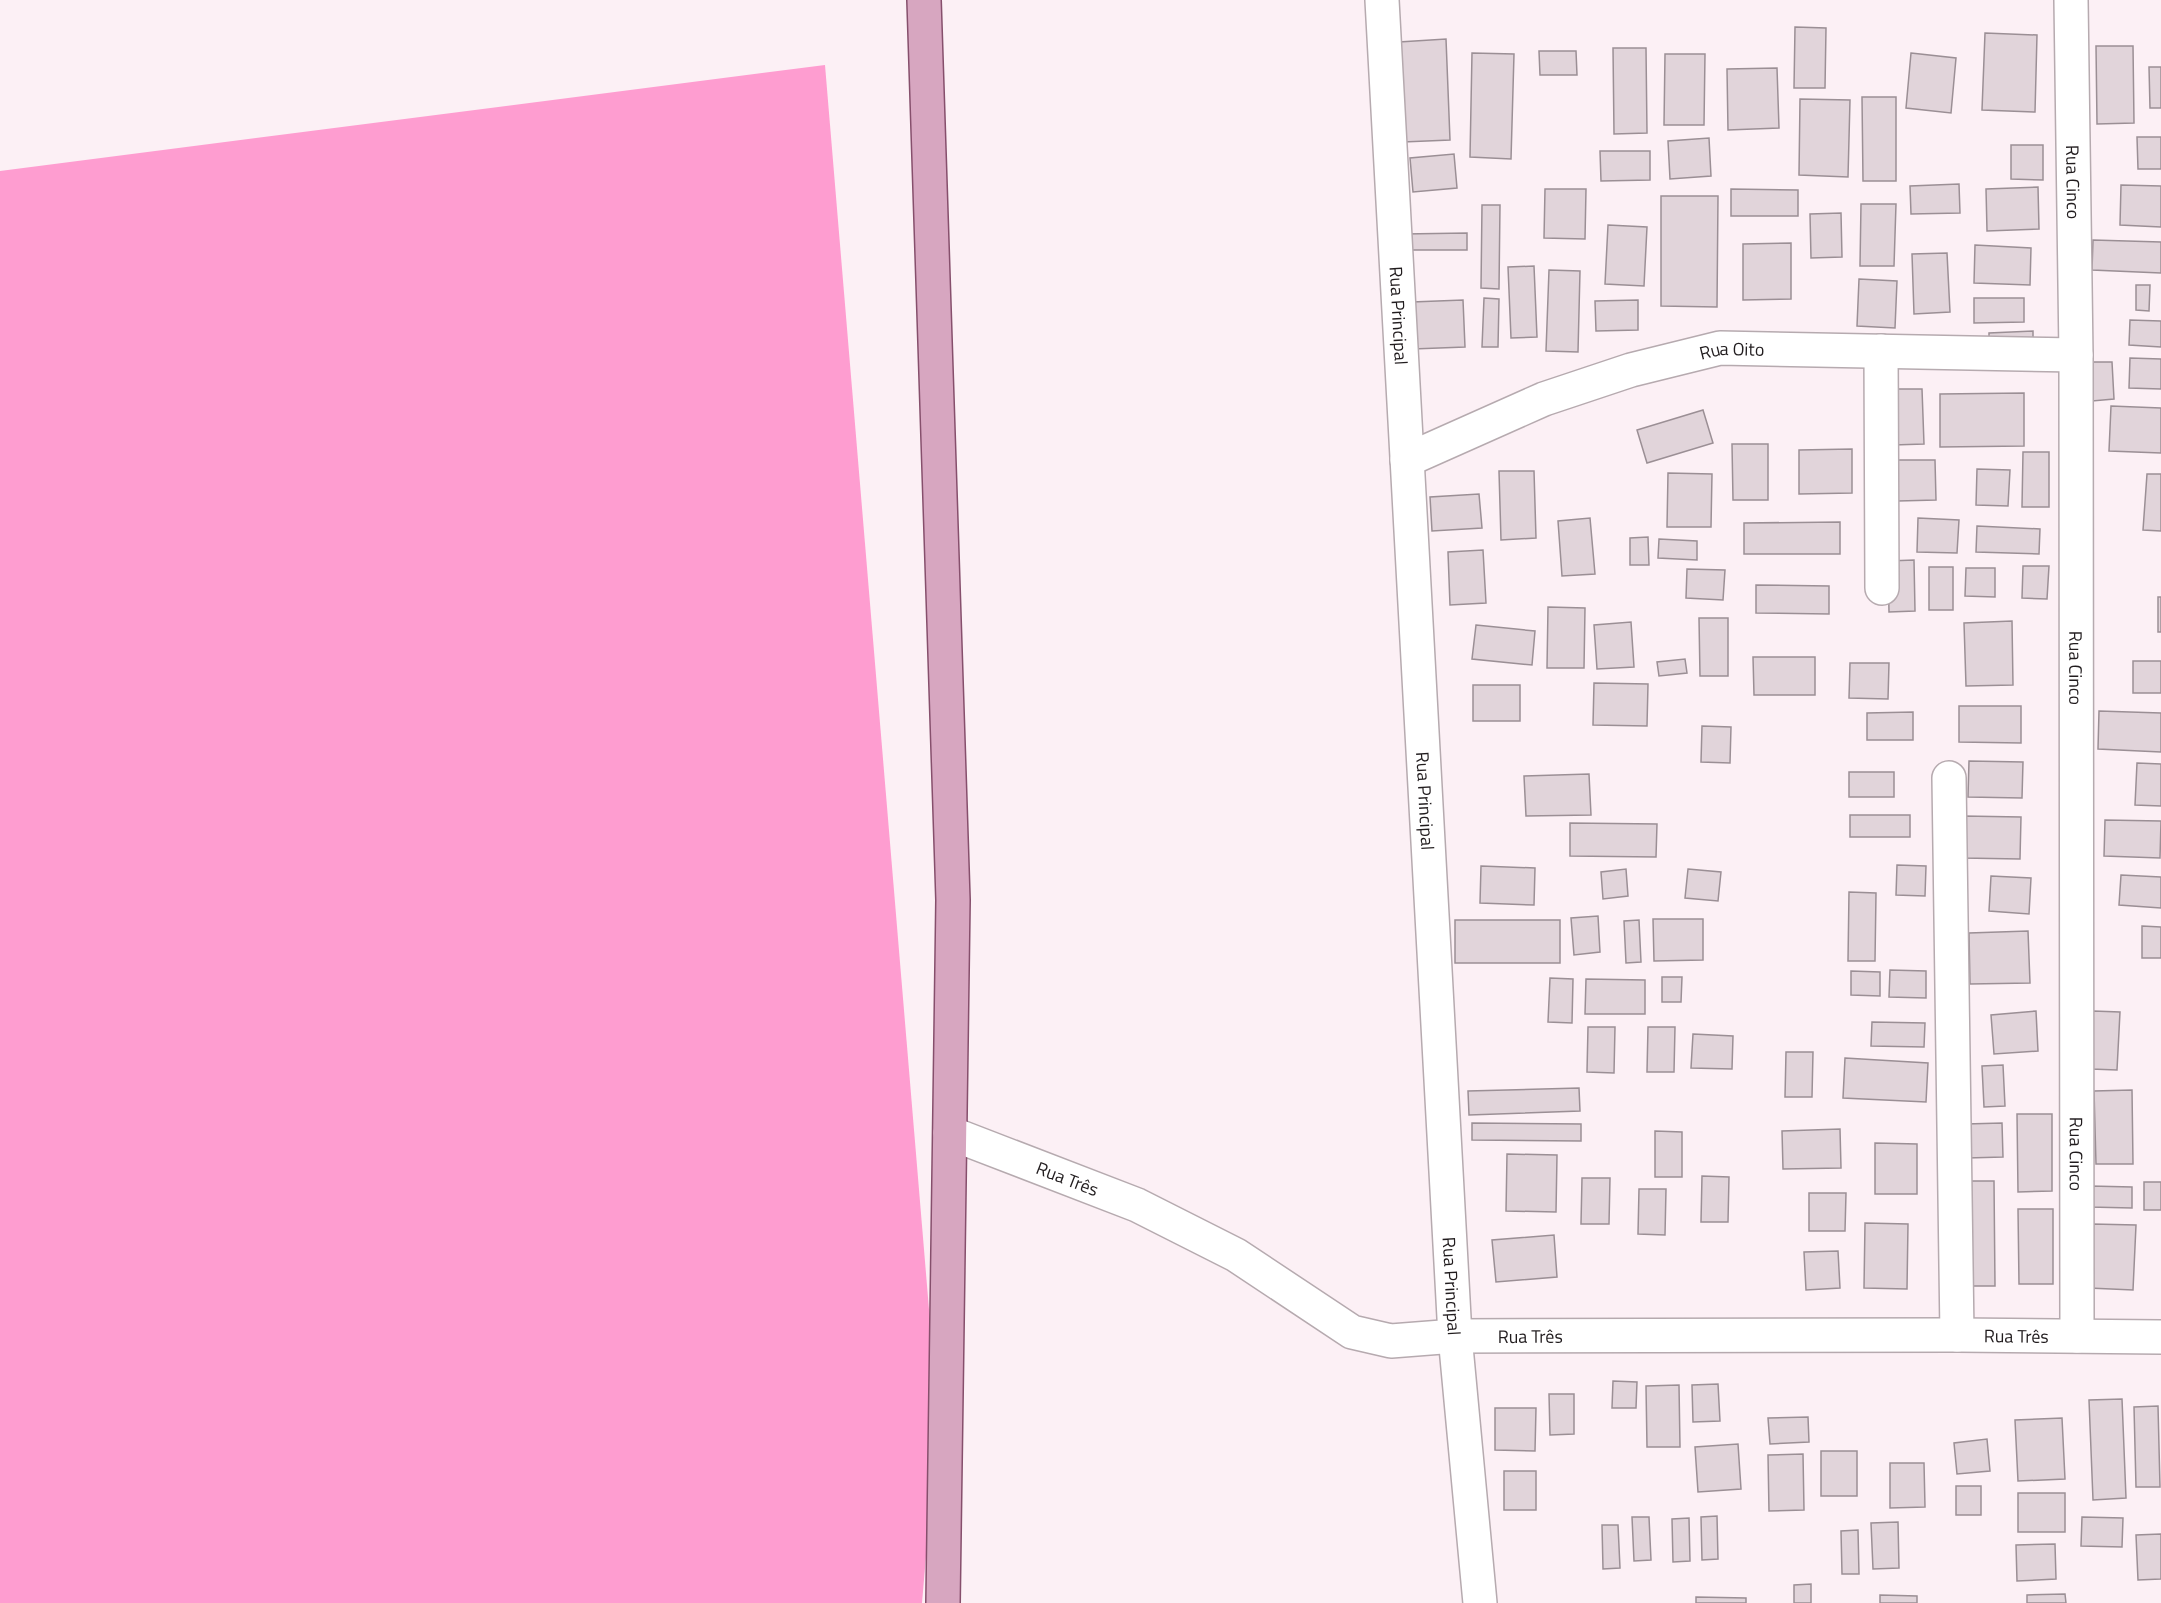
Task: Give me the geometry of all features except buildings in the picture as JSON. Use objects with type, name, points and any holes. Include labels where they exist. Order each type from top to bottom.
[{"type":"main road","points":[[924,0],[953,900],[943,1603]]},
{"type":"street","name":"Rua Principal","points":[[1382,0],[1455,1336],[1480,1603]]},
{"type":"street","name":"Rua Cinco","points":[[2071,0],[2076,356],[2077,1336]]},
{"type":"street","name":"Rua Oito","points":[[1407,460],[1544,399],[1631,370],[1720,348],[2076,356]]},
{"type":"street","points":[[1881,351],[1882,588]]},
{"type":"street","points":[[1949,778],[1957,1335]]},
{"type":"street","name":"Rua Três","points":[[950,1133],[1137,1205],[1236,1255],[1352,1332],[1391,1341],[1455,1336],[1957,1335],[2161,1338]]},
{"type":"shaded area","points":[[825,65],[938,1417],[922,1603],[0,1603],[0,171]]}]
